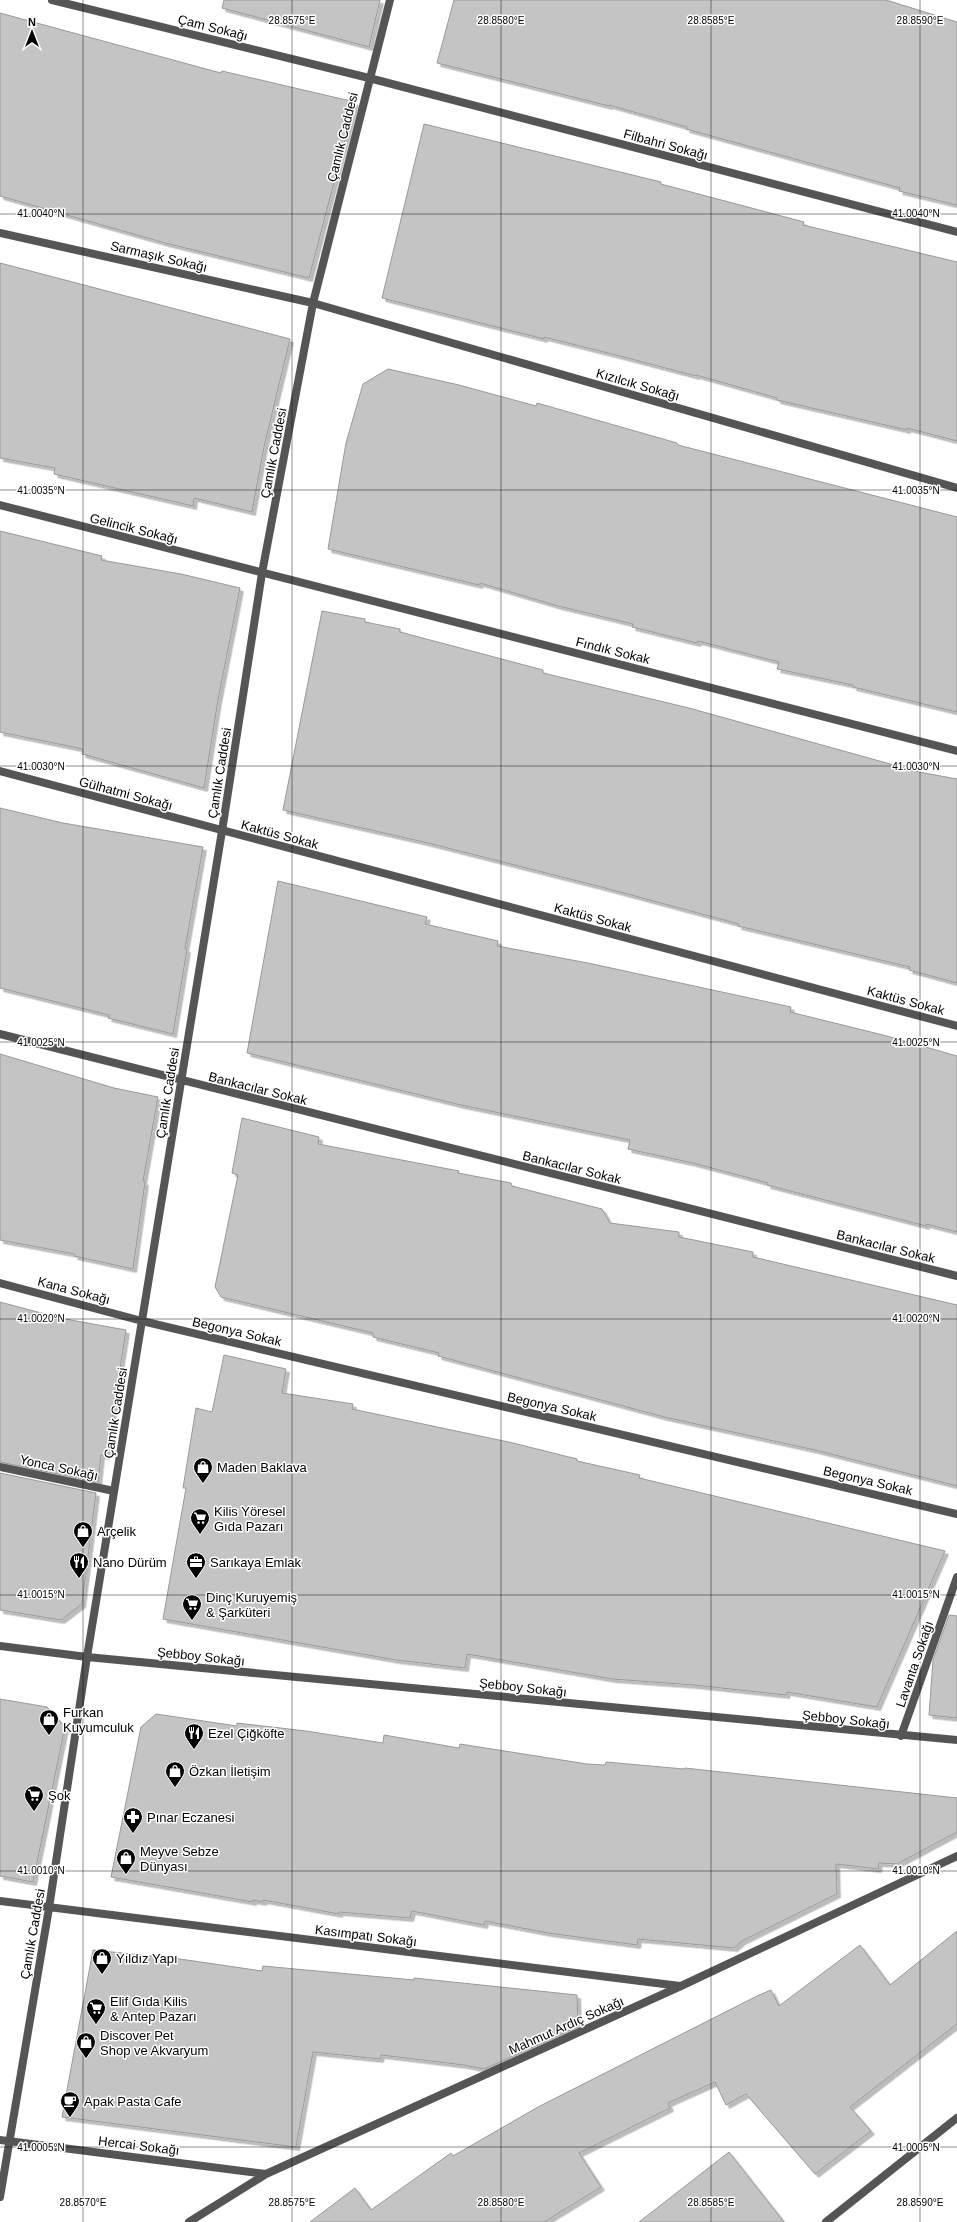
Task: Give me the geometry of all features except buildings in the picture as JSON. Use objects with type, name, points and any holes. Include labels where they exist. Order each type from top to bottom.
[{"type":"street","name":"Çam Sokağı","points":[[52,0],[369,78]]},
{"type":"street","name":"Çamlık Caddesi","points":[[0,2196],[4,2140],[49,1908],[87,1657],[222,831],[262,573],[313,303],[390,0]]},
{"type":"street","name":"Filbahri Sokağı","points":[[369,78],[957,232]]},
{"type":"street","name":"Sarmaşık Sokağı","points":[[0,233],[313,303]]},
{"type":"street","name":"Kızılcık Sokağı","points":[[313,303],[957,488]]},
{"type":"street","name":"Gelincik Sokağı","points":[[0,505],[262,573]]},
{"type":"street","name":"Fındık Sokak","points":[[262,573],[957,751]]},
{"type":"street","name":"Gülhatmi Sokağı","points":[[0,771],[222,831]]},
{"type":"street","name":"Kaktüs Sokak","points":[[222,831],[957,1026]]},
{"type":"street","name":"Bankacılar Sokak","points":[[0,1034],[957,1276]]},
{"type":"street","name":"Kana Sokağı","points":[[0,1283],[142,1321]]},
{"type":"street","name":"Begonya Sokak","points":[[142,1321],[957,1514]]},
{"type":"street","name":"Yonca Sokağı","points":[[0,1467],[114,1491]]},
{"type":"street","name":"Lavanta Sokağı","points":[[901,1736],[957,1577]]},
{"type":"street","name":"Şebboy Sokağı","points":[[0,1646],[87,1657],[901,1736],[957,1740]]},
{"type":"street","name":"Mahmut Ardıç Sokağı","points":[[189,2222],[266,2174],[681,1986],[957,1856]]},
{"type":"street","name":"Kasımpatı Sokağı","points":[[0,1901],[681,1986]]},
{"type":"street","points":[[826,2222],[957,2118]]},
{"type":"street","name":"Hercai Sokağı","points":[[4,2140],[266,2174]]},
{"type":"place","name":"Maden Baklava","points":[[203,1484]]},
{"type":"place","name":"Kilis Yöresel Gıda Pazarı","points":[[200,1535]]},
{"type":"place","name":"Arçelik","points":[[83,1548]]},
{"type":"place","name":"Nano Dürüm","points":[[79,1579]]},
{"type":"place","name":"Sarıkaya Emlak","points":[[196,1579]]},
{"type":"place","name":"Dinç Kuruyemiş & Şarküteri","points":[[192,1621]]},
{"type":"place","name":"Furkan Kuyumculuk","points":[[49,1736]]},
{"type":"place","name":"Ezel Çiğköfte","points":[[194,1750]]},
{"type":"place","name":"Özkan İletişim","points":[[175,1788]]},
{"type":"place","name":"Şok","points":[[34,1812]]},
{"type":"place","name":"Pınar Eczanesi","points":[[133,1834]]},
{"type":"place","name":"Meyve Sebze Dünyası","points":[[126,1875]]},
{"type":"place","name":"Yıldız Yapı","points":[[102,1975]]},
{"type":"place","name":"Elif Gıda Kilis & Antep Pazarı","points":[[96,2025]]},
{"type":"place","name":"Discover Pet Shop ve Akvaryum","points":[[86,2059]]},
{"type":"place","name":"Apak Pasta Cafe","points":[[70,2118]]}]
